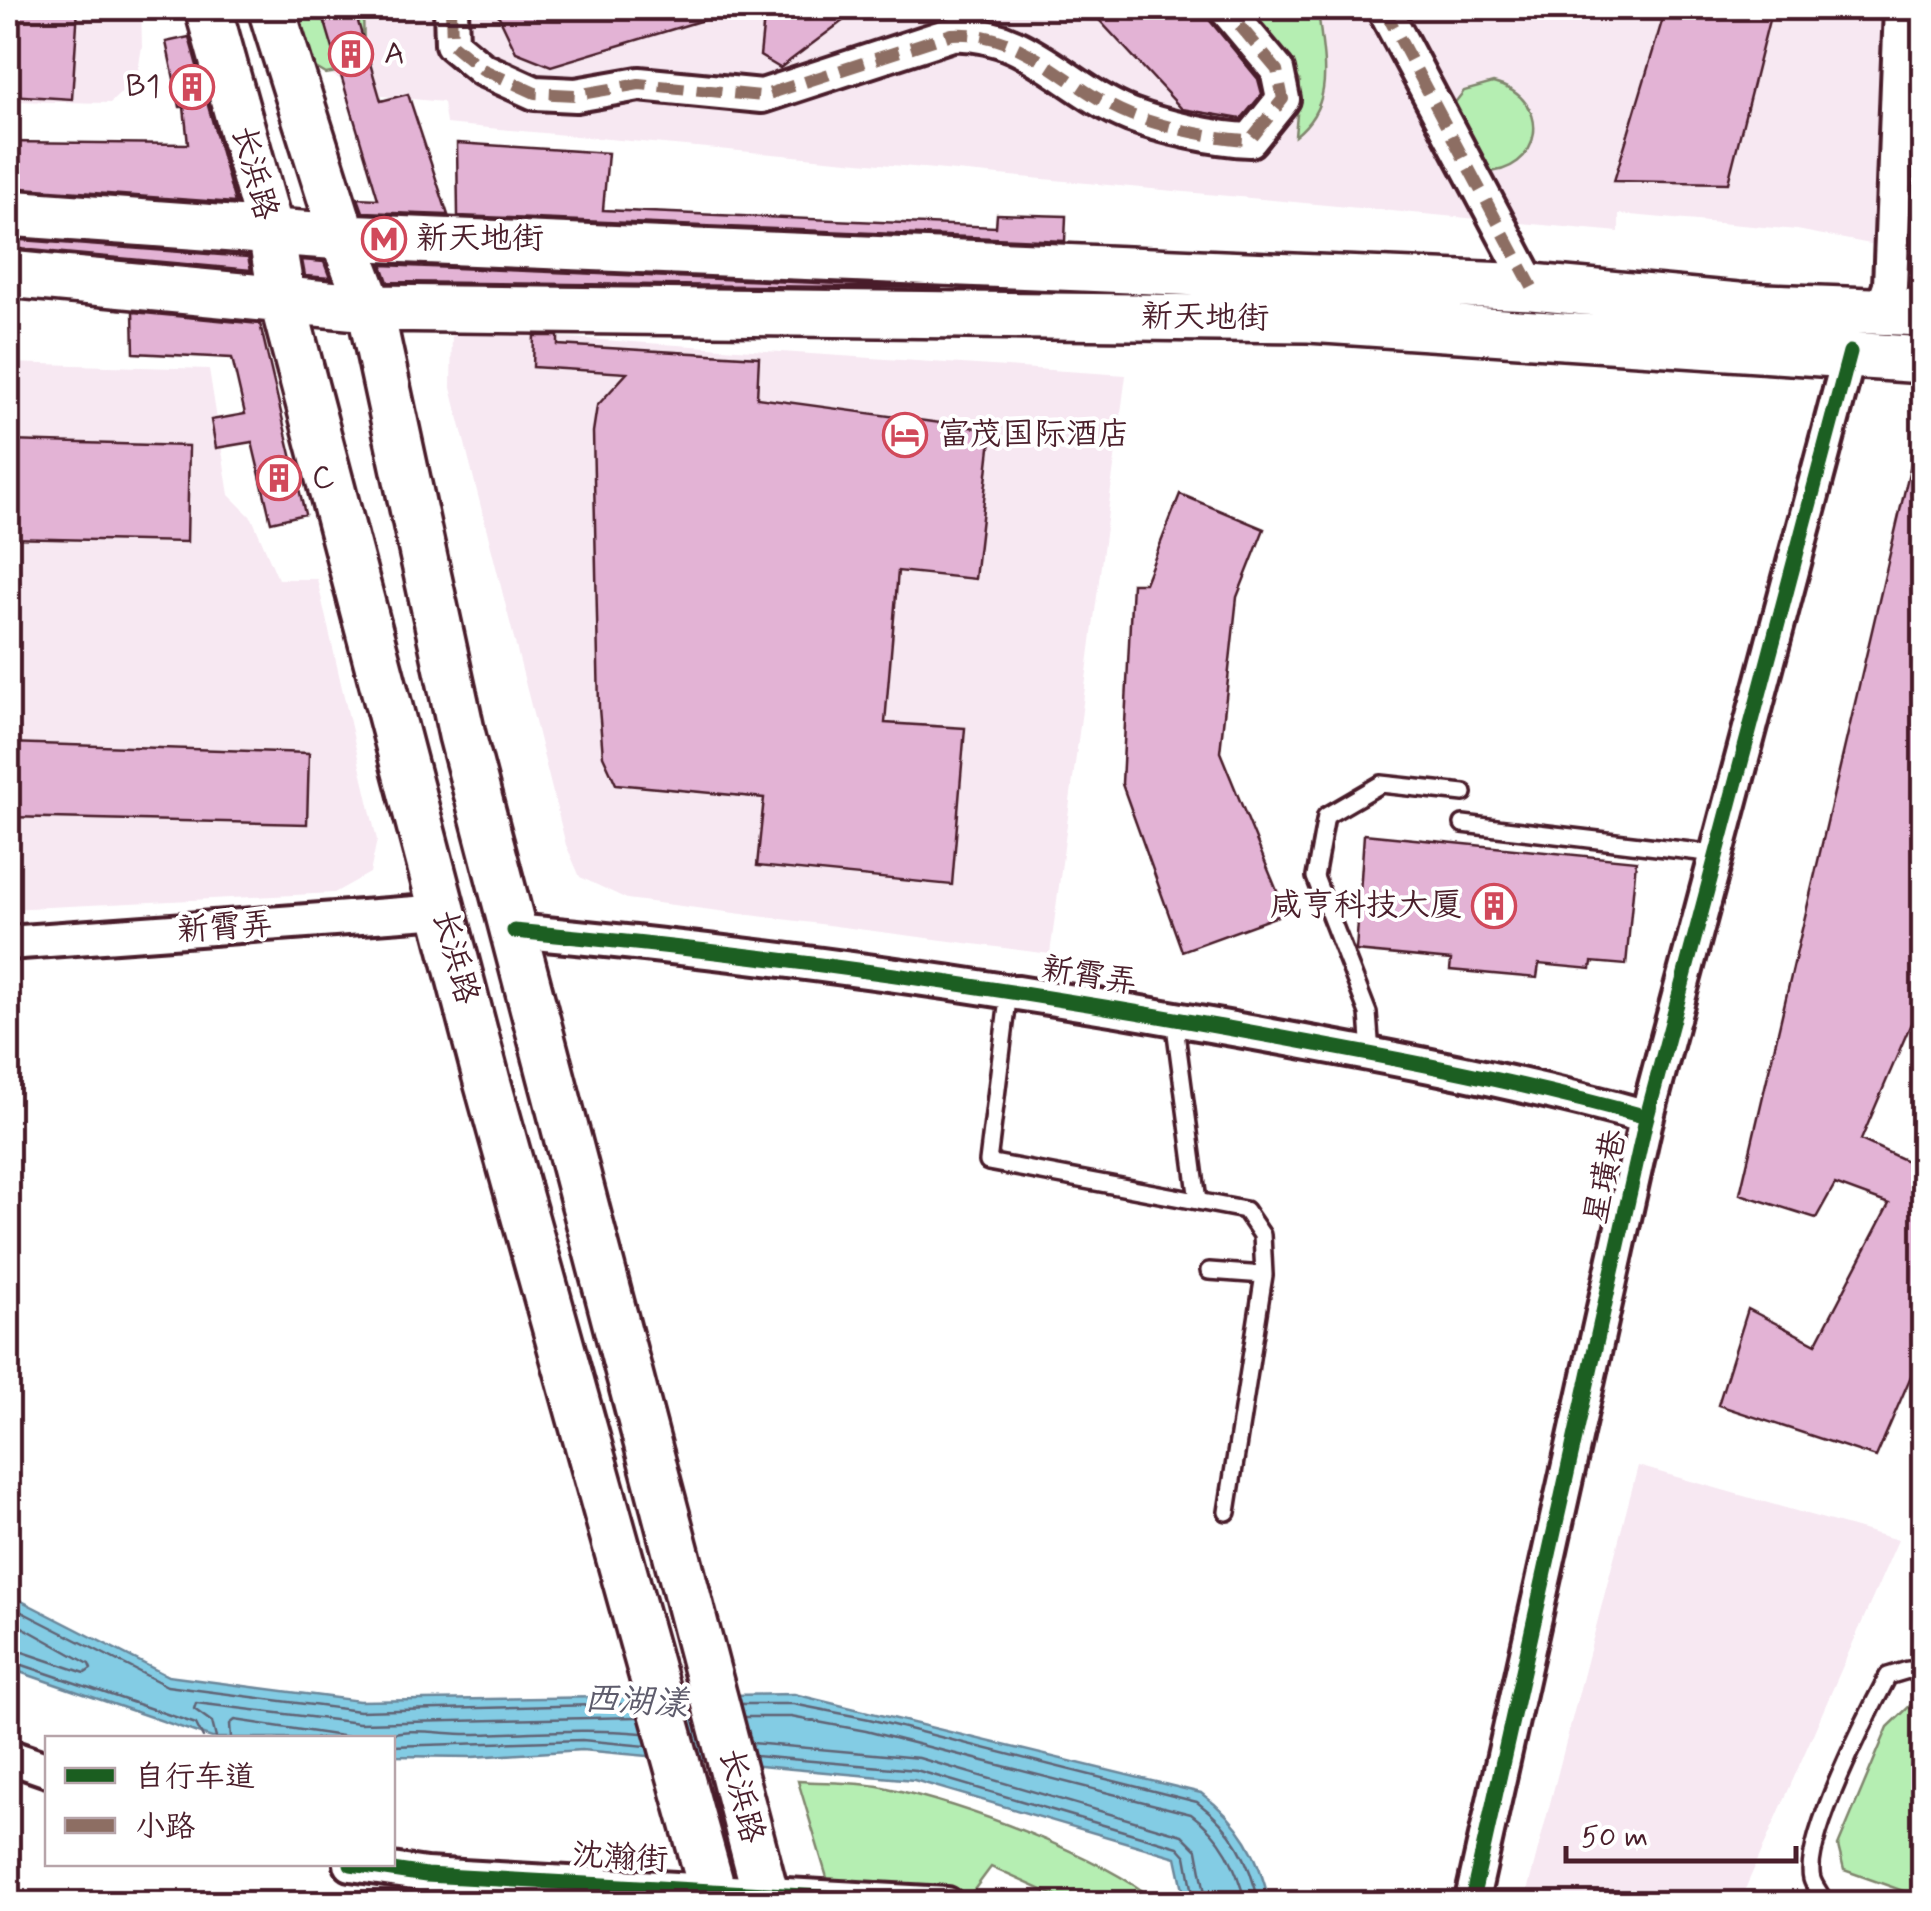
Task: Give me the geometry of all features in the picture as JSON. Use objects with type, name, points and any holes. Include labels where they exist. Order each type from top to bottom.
[{"type":"main road","name":"长浜路","points":[[208,8],[271,232],[282,299],[442,912],[714,1898]]},
{"type":"main road","name":"长浜路","points":[[272,8],[342,237],[370,308],[462,734],[767,1898]]},
{"type":"main road","name":"新天地街","points":[[8,213],[342,237],[1532,288],[1738,306],[1904,299]]},
{"type":"main road","name":"新天地街","points":[[8,274],[370,308],[1309,319],[1850,352],[1924,360]]},
{"type":"street","points":[[451,8],[452,44],[482,69],[536,93],[576,95],[639,84],[762,96],[952,34],[983,32],[1039,58],[1131,115],[1223,139],[1250,140],[1283,99],[1278,70],[1225,8]]},
{"type":"street","points":[[1900,8],[1904,299]]},
{"type":"street","points":[[1386,9],[1532,288]]},
{"type":"street","name":"星璜巷","points":[[1471,1904],[1647,1117],[1850,352]]},
{"type":"street","name":"新霄弄","points":[[8,942],[442,912]]},
{"type":"street","name":"新霄弄","points":[[514,931],[724,950],[1174,1018],[1371,1054],[1647,1117]]},
{"type":"street","points":[[8,1756],[45,1769]]},
{"type":"street","name":"沈瀚街","points":[[366,1866],[714,1898],[947,1904]]},
{"type":"lane","points":[[1371,1054],[1368,1013],[1315,877],[1326,816],[1381,784],[1464,793]]},
{"type":"lane","points":[[1463,824],[1716,854]]},
{"type":"lane","points":[[1009,991],[988,1162],[1245,1210],[1262,1236],[1264,1275],[1227,1512]]},
{"type":"lane","points":[[1174,1018],[1198,1202]]},
{"type":"lane","points":[[1209,1271],[1264,1275]]},
{"type":"lane","points":[[1833,1904],[1823,1900],[1811,1877],[1818,1839],[1854,1742],[1888,1676],[1908,1670],[1924,1676]]},
{"type":"shaded area","points":[[8,8],[141,8],[142,46],[137,78],[110,103],[8,101]]},
{"type":"shaded area","points":[[302,8],[1923,8],[1923,254],[1797,230],[1619,214],[1619,232],[446,124],[443,102],[372,95],[304,61]]},
{"type":"shaded area","points":[[452,330],[1126,375],[1050,954],[627,899],[580,877],[566,845],[451,388]]},
{"type":"shaded area","points":[[8,363],[209,369],[229,495],[252,518],[278,579],[317,579],[377,840],[370,873],[334,893],[8,909]]},
{"type":"shaded area","points":[[1638,1466],[1898,1540],[1739,1903],[1524,1903]]},
{"type":"green space","points":[[302,8],[363,8],[364,55],[352,69],[326,74],[304,61]]},
{"type":"green space","points":[[1242,8],[1318,8],[1324,61],[1322,93],[1317,109],[1295,136],[1300,81],[1271,39]]},
{"type":"green space","points":[[1493,83],[1513,91],[1526,104],[1534,134],[1529,149],[1518,161],[1501,170],[1480,172],[1446,114],[1464,91]]},
{"type":"green space","points":[[1918,1698],[1924,1701],[1923,1898],[1844,1870],[1838,1846],[1888,1727]]},
{"type":"green space","points":[[798,1781],[883,1787],[951,1805],[1065,1849],[1133,1884],[1159,1903],[1071,1903],[991,1867],[968,1898],[831,1891]]},
{"type":"water","name":"西湖漾","points":[[8,1594],[168,1676],[359,1701],[794,1694],[1201,1793],[1227,1816],[1246,1841],[1260,1870],[1269,1903],[1186,1903],[1176,1857],[914,1780],[582,1750],[472,1757],[395,1756],[395,1736],[206,1736],[8,1668]]},
{"type":"building","points":[[8,8],[78,8],[72,99],[8,95]]},
{"type":"building","points":[[354,8],[381,101],[408,94],[448,215],[363,212],[358,198],[378,199],[322,12]]},
{"type":"building","points":[[495,8],[722,8],[723,14],[551,66],[516,52]]},
{"type":"building","points":[[765,8],[860,8],[780,68],[760,56]]},
{"type":"building","points":[[1088,8],[1206,8],[1210,21],[1258,79],[1262,94],[1241,119],[1182,109]]},
{"type":"building","points":[[1666,8],[1772,8],[1728,183],[1614,181]]},
{"type":"building","points":[[189,37],[235,203],[8,187],[8,142],[188,144],[184,107],[180,107],[166,42]]},
{"type":"building","points":[[457,143],[608,153],[603,210],[996,227],[997,214],[1066,216],[1065,241],[458,216]]},
{"type":"building","points":[[8,239],[248,257],[251,270],[8,248]]},
{"type":"building","points":[[302,260],[324,262],[330,278],[305,276]]},
{"type":"building","points":[[382,265],[942,288],[388,282]]},
{"type":"building","points":[[133,312],[260,324],[305,514],[271,522],[252,442],[216,448],[211,420],[245,414],[232,358],[134,353]]},
{"type":"building","points":[[534,336],[558,336],[558,345],[759,357],[757,398],[992,430],[975,579],[898,571],[885,723],[965,728],[952,885],[757,866],[764,798],[616,784],[603,756],[599,708],[593,432],[597,406],[627,373],[533,367]]},
{"type":"building","points":[[8,441],[189,446],[187,542],[8,538]]},
{"type":"building","points":[[1914,451],[1924,452],[1924,993],[1861,1140],[1924,1169],[1924,1346],[1876,1457],[1718,1405],[1748,1309],[1816,1344],[1889,1204],[1835,1184],[1816,1218],[1740,1194]]},
{"type":"building","points":[[1180,494],[1264,529],[1237,597],[1220,752],[1286,913],[1182,951],[1122,784],[1132,583],[1145,583]]},
{"type":"building","points":[[8,743],[309,753],[307,824],[8,817]]},
{"type":"building","name":"咸亨科技大厦","points":[[1364,834],[1636,861],[1626,965],[1592,962],[1591,969],[1539,964],[1537,978],[1450,970],[1451,960],[1356,951]]},
{"type":"marked path","points":[[451,8],[452,44],[482,69],[535,93],[576,95],[639,84],[762,96],[952,34],[978,35],[1024,51],[1131,115],[1190,132],[1250,140],[1283,99],[1277,70],[1225,8]]},
{"type":"marked path","points":[[1391,8],[1385,11],[1532,287]]},
{"type":"cycle path","points":[[1471,1904],[1645,1124],[1850,352]]},
{"type":"cycle path","points":[[514,931],[785,960],[1054,999],[1441,1068],[1647,1117]]},
{"type":"cycle path","points":[[365,1866],[426,1875],[947,1904]]},
{"type":"place","name":"A","points":[[351,54]]},
{"type":"place","name":"B1","points":[[192,87]]},
{"type":"place","name":"新天地街","points":[[384,239]]},
{"type":"place","name":"富茂国际酒店","points":[[905,435]]},
{"type":"place","name":"C","points":[[279,478]]},
{"type":"place","name":"咸亨科技大厦","points":[[1494,906]]}]
